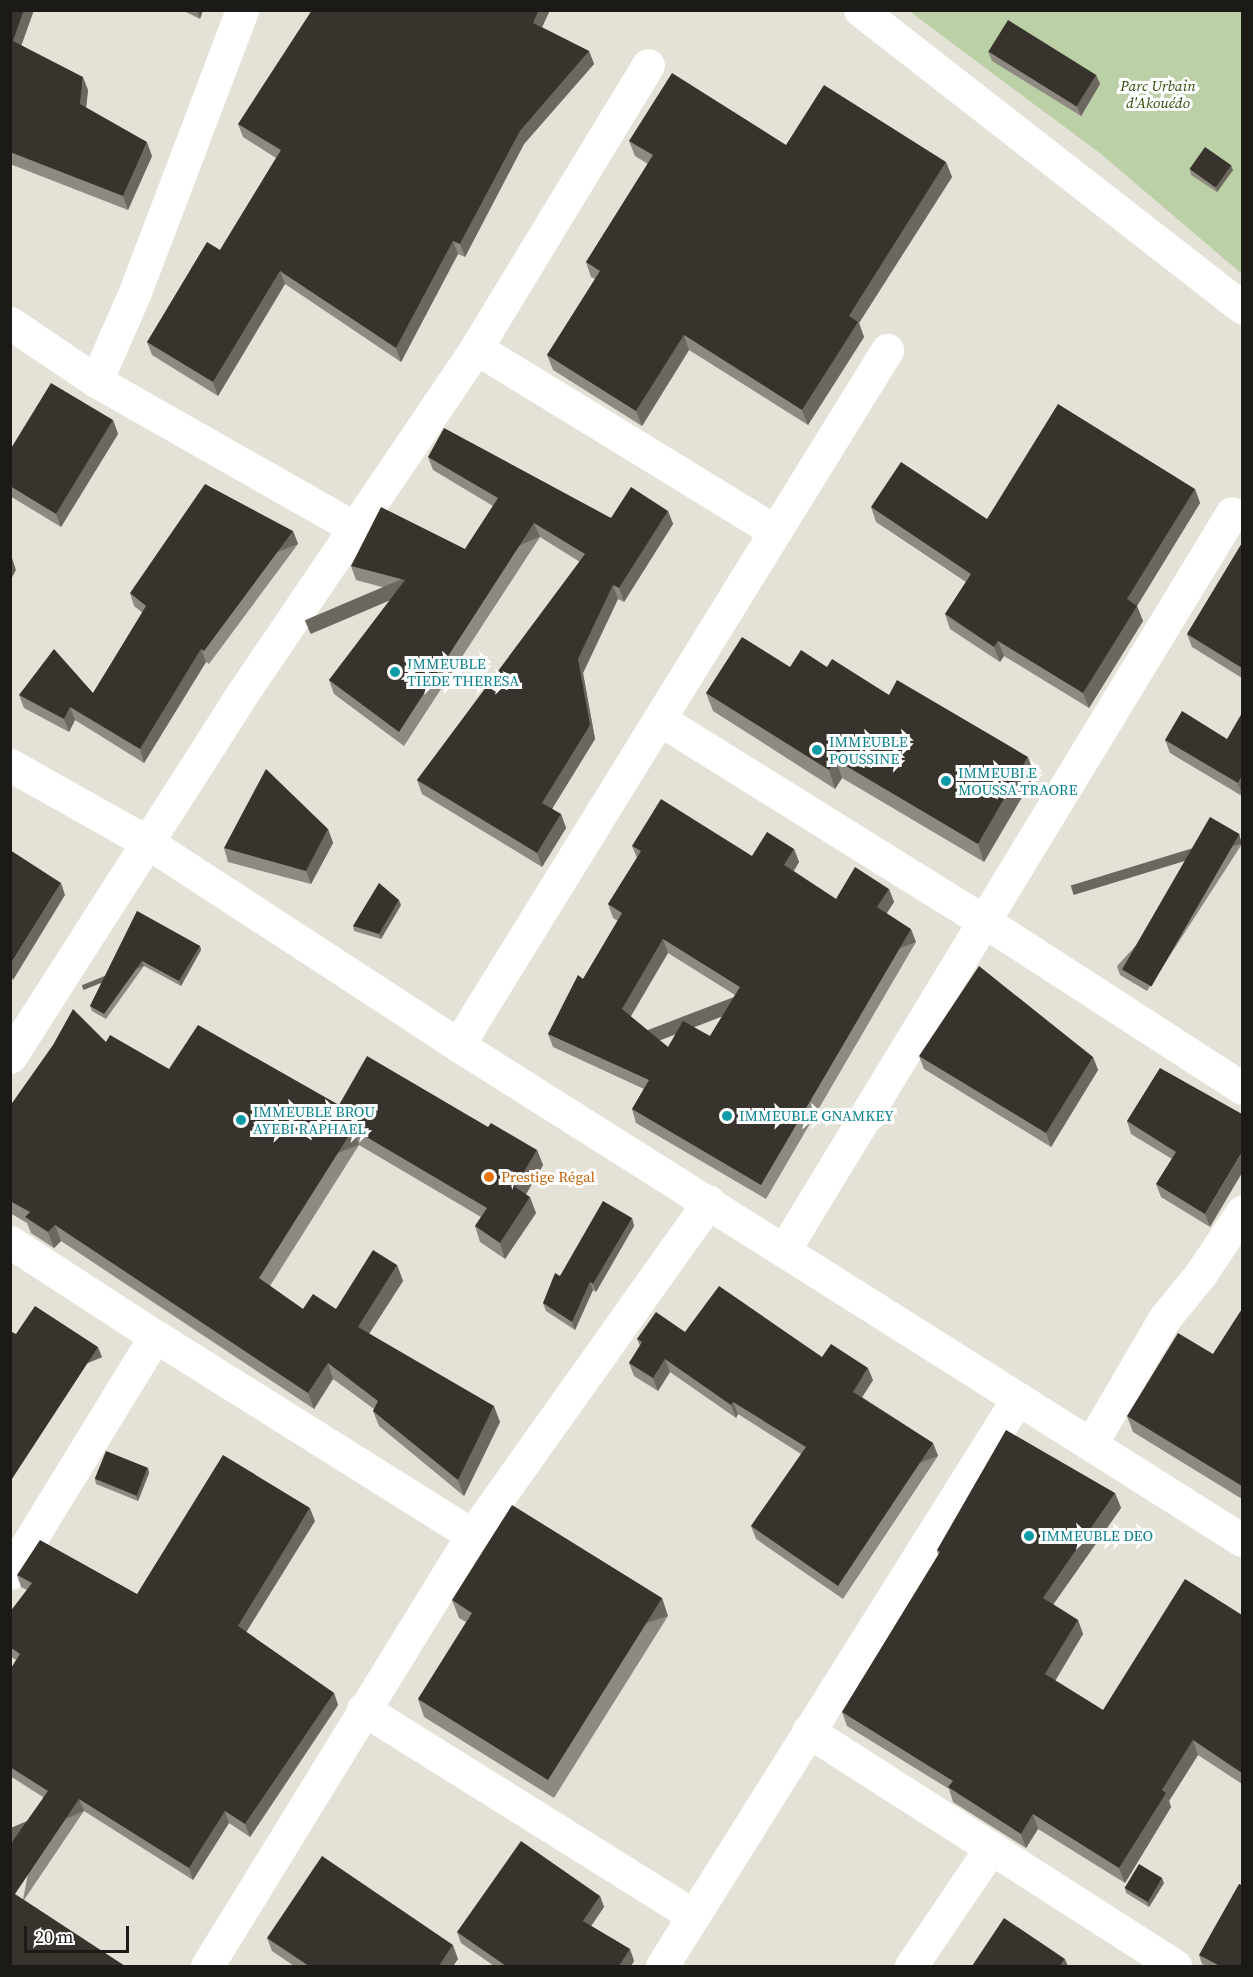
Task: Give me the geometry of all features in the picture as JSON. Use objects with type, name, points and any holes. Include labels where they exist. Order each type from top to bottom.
[{"type":"street","points":[[96,381],[135,292],[242,10]]},
{"type":"street","points":[[860,10],[1242,307]]},
{"type":"street","points":[[10,1057],[353,527],[476,348],[648,65]]},
{"type":"street","points":[[10,323],[96,381],[353,527]]},
{"type":"street","points":[[476,348],[775,531]]},
{"type":"street","points":[[458,1045],[887,350]]},
{"type":"street","points":[[783,1250],[1232,513]]},
{"type":"street","points":[[659,719],[984,921],[1242,1088]]},
{"type":"street","points":[[10,765],[147,842],[458,1045],[1242,1540]]},
{"type":"street","points":[[207,1966],[472,1535],[709,1202]]},
{"type":"street","points":[[1091,1444],[1164,1319],[1200,1275],[1242,1212]]},
{"type":"street","points":[[10,1242],[472,1535]]},
{"type":"street","points":[[10,1573],[155,1336]]},
{"type":"street","points":[[662,1966],[1018,1398]]},
{"type":"street","points":[[363,1709],[694,1916]]},
{"type":"street","points":[[808,1731],[1174,1966]]},
{"type":"street","points":[[911,1966],[991,1848]]},
{"type":"green space","name":"Parc Urbain d'Akouédo","points":[[909,11],[1242,11],[1242,274],[1101,154]]},
{"type":"building","points":[[10,10],[24,10],[13,41],[83,77],[80,104],[147,142],[123,196],[10,152]]},
{"type":"building","points":[[312,10],[539,10],[533,23],[589,51],[520,131],[460,244],[453,241],[396,348],[280,271],[213,382],[147,342],[207,242],[220,250],[281,150],[238,124]]},
{"type":"building","points":[[1008,20],[1096,75],[1077,106],[988,51]]},
{"type":"building","points":[[672,73],[786,145],[824,85],[946,162],[849,316],[858,322],[802,410],[684,335],[636,411],[547,355],[600,271],[586,262],[653,155],[629,141]]},
{"type":"building","points":[[1205,147],[1231,165],[1216,187],[1190,169]]},
{"type":"building","points":[[51,383],[113,420],[56,514],[10,486],[10,450]]},
{"type":"building","points":[[1058,404],[1195,489],[1127,599],[1137,606],[1083,693],[998,641],[994,647],[945,614],[971,574],[871,507],[901,462],[987,519]]},
{"type":"building","points":[[444,428],[611,518],[631,487],[668,511],[619,588],[613,585],[578,659],[590,725],[542,803],[561,814],[537,853],[417,780],[585,554],[534,523],[399,732],[329,680],[405,580],[351,566],[381,507],[465,549],[498,498],[428,457]]},
{"type":"building","points":[[205,484],[293,531],[204,651],[201,649],[140,749],[70,707],[64,719],[19,695],[54,649],[93,693],[146,606],[130,593]]},
{"type":"building","points":[[1242,543],[1242,668],[1187,634]]},
{"type":"building","points":[[742,637],[790,667],[801,650],[827,667],[832,659],[889,695],[897,680],[1028,757],[978,844],[836,760],[829,770],[706,693]]},
{"type":"building","points":[[1182,711],[1227,739],[1242,713],[1242,776],[1238,783],[1165,740]]},
{"type":"building","points":[[266,769],[328,829],[306,871],[224,848]]},
{"type":"building","points":[[661,799],[752,856],[767,832],[794,849],[784,865],[836,899],[855,867],[889,889],[877,907],[911,929],[761,1185],[632,1109],[649,1080],[548,1034],[578,975],[583,979],[622,913],[608,904],[641,851],[632,846]],"holes":[[[663,939],[740,987],[710,1036],[683,1021],[668,1047],[622,1009]]]},
{"type":"building","points":[[1210,817],[1239,834],[1151,986],[1122,969]]},
{"type":"building","points":[[10,850],[61,883],[10,965]]},
{"type":"building","points":[[379,883],[399,900],[379,934],[353,926]]},
{"type":"building","points":[[137,911],[200,946],[179,981],[142,961],[104,1014],[90,1006]]},
{"type":"building","points":[[979,966],[1093,1057],[1046,1133],[919,1056]]},
{"type":"building","points":[[73,1009],[106,1042],[110,1035],[169,1069],[198,1025],[339,1105],[367,1056],[488,1127],[491,1123],[537,1150],[515,1187],[530,1197],[500,1243],[475,1226],[487,1208],[353,1129],[259,1278],[303,1309],[313,1294],[336,1309],[373,1250],[397,1265],[358,1327],[494,1406],[458,1480],[373,1411],[378,1401],[328,1363],[308,1393],[55,1225],[48,1232],[25,1217],[30,1212],[10,1201],[10,1106],[53,1045]]},
{"type":"building","points":[[1160,1068],[1242,1114],[1242,1152],[1205,1214],[1156,1184],[1176,1152],[1127,1121]]},
{"type":"building","points":[[603,1201],[632,1218],[593,1284],[590,1282],[572,1322],[543,1303],[555,1273],[560,1276]]},
{"type":"building","points":[[719,1286],[822,1357],[831,1344],[868,1368],[853,1392],[933,1443],[838,1586],[751,1526],[806,1447],[733,1402],[731,1405],[665,1359],[653,1378],[629,1363],[642,1342],[637,1339],[656,1312],[685,1332]]},
{"type":"building","points":[[35,1306],[98,1347],[10,1482],[10,1331],[16,1334]]},
{"type":"building","points":[[1242,1309],[1242,1486],[1127,1416],[1178,1333],[1213,1354]]},
{"type":"building","points":[[1006,1430],[1115,1493],[1043,1598],[1078,1620],[1045,1674],[1103,1710],[1185,1579],[1242,1615],[1242,1773],[1193,1740],[1162,1790],[1166,1793],[1119,1868],[1033,1814],[1021,1834],[948,1787],[953,1781],[842,1712],[940,1552],[937,1550]]},
{"type":"building","points":[[106,1451],[148,1468],[136,1496],[95,1479]]},
{"type":"building","points":[[223,1455],[310,1508],[238,1626],[334,1693],[245,1824],[225,1811],[189,1868],[79,1799],[15,1894],[125,1966],[10,1966],[10,1845],[48,1791],[10,1767],[10,1670],[20,1654],[10,1647],[10,1612],[32,1583],[17,1575],[40,1540],[137,1594]]},
{"type":"building","points":[[512,1505],[662,1598],[548,1780],[418,1699],[472,1613],[452,1600]]},
{"type":"building","points":[[521,1841],[600,1896],[583,1921],[630,1949],[619,1966],[506,1966],[457,1932]]},
{"type":"building","points":[[322,1856],[453,1945],[439,1966],[309,1966],[267,1938]]},
{"type":"building","points":[[1139,1864],[1162,1878],[1148,1902],[1125,1888]]},
{"type":"building","points":[[1239,1884],[1242,1885],[1242,1966],[1220,1966],[1199,1955]]},
{"type":"building","points":[[1004,1918],[1065,1959],[1060,1966],[972,1966]]},
{"type":"place","name":"IMMEUBLE TIEDE THERESA","points":[[395,672]]},
{"type":"place","name":"IMMEUBLE POUSSINE","points":[[817,750]]},
{"type":"place","name":"IMMEUBLE MOUSSA TRAORE","points":[[946,781]]},
{"type":"place","name":"IMMEUBLE GNAMKEY","points":[[727,1116]]},
{"type":"place","name":"IMMEUBLE BROU AYEBI RAPHAEL","points":[[241,1120]]},
{"type":"place","name":"Prestige Régal","points":[[489,1177]]},
{"type":"place","name":"IMMEUBLE DEO","points":[[1029,1536]]}]
